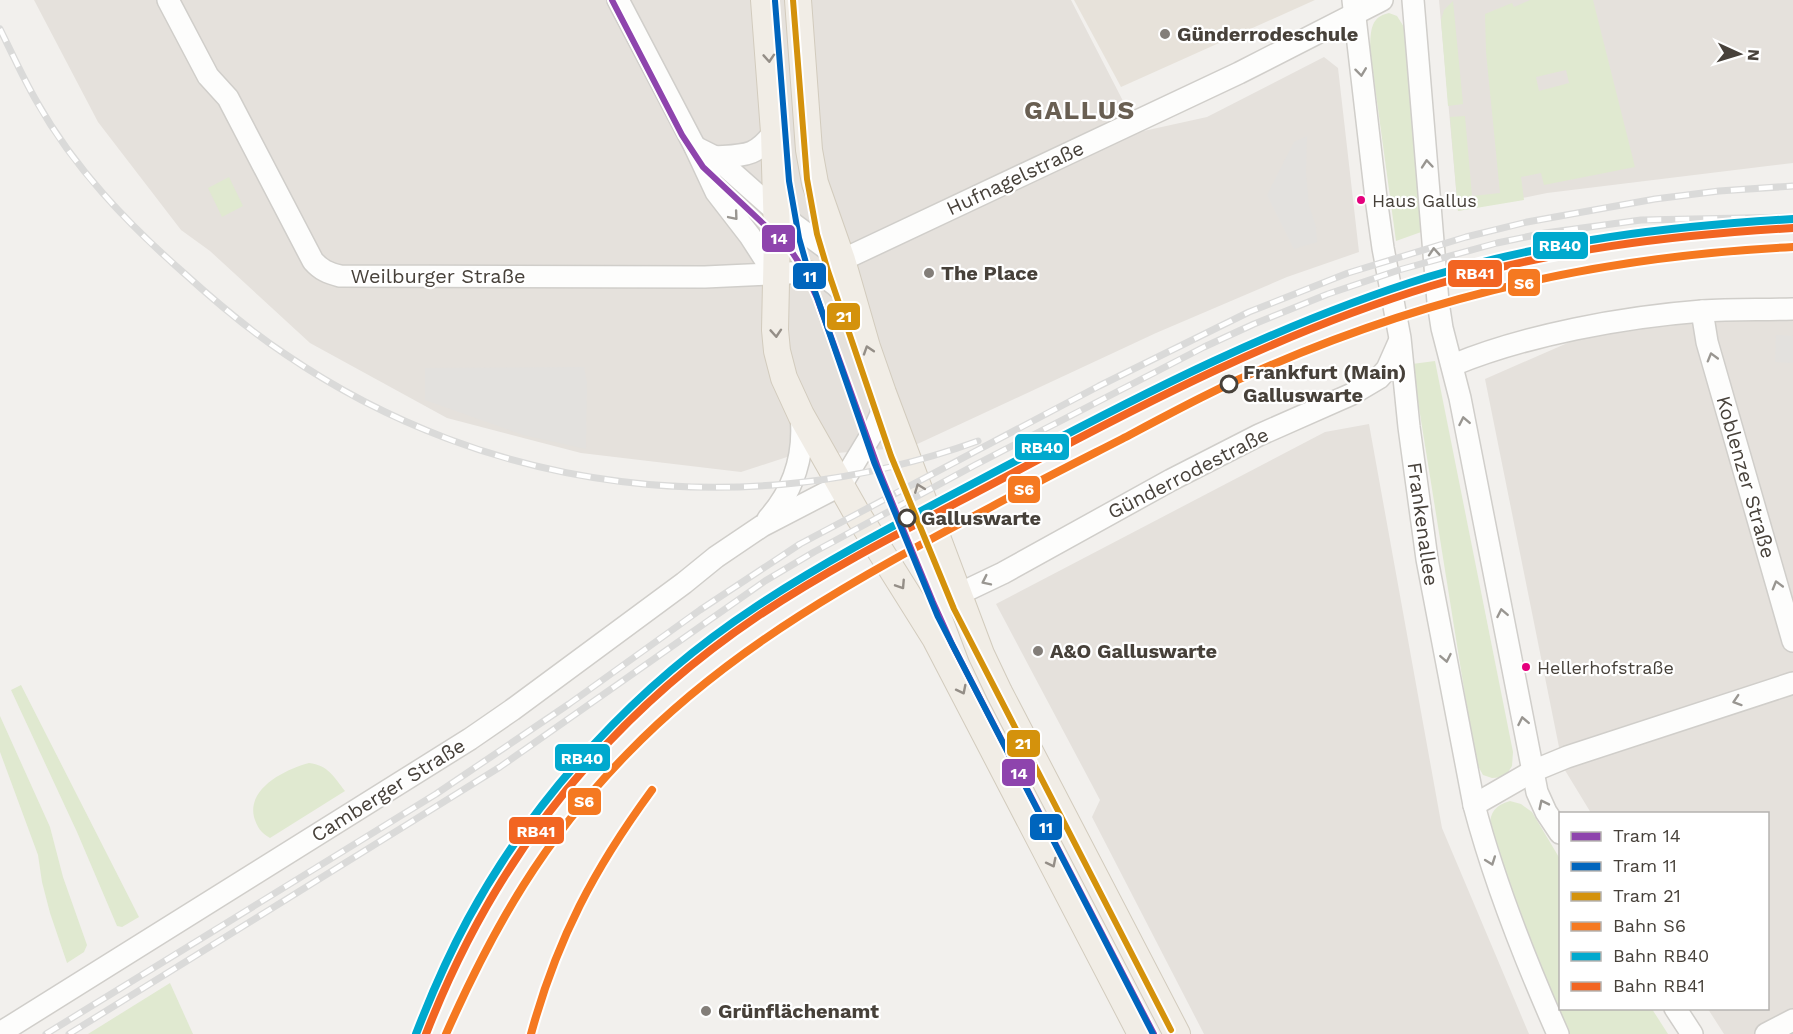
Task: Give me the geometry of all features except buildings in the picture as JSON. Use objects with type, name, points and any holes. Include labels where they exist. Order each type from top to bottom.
[{"type":"main road","points":[[764,0],[774,132],[777,212],[775,275],[777,351],[784,378],[801,415],[841,485],[883,557],[935,638],[1141,1034]]},
{"type":"main road","points":[[798,0],[811,168],[883,393],[981,654],[1177,1034]]},
{"type":"street","name":"Weilburger Straße","points":[[168,0],[208,76],[228,98],[319,269],[340,276],[713,277],[805,272],[819,274],[837,286],[855,307]]},
{"type":"street","points":[[618,0],[716,192],[750,236],[775,275]]},
{"type":"street","name":"Hufnagelstraße","points":[[842,260],[1239,73],[1354,7],[1382,0]]},
{"type":"street","points":[[1413,0],[1442,328],[1453,365],[1537,792],[1546,812],[1559,832]]},
{"type":"street","name":"Frankenallee","points":[[1354,7],[1383,248],[1400,338],[1409,427],[1427,559],[1474,805],[1484,839],[1540,992],[1558,1034]]},
{"type":"street","points":[[715,157],[747,155],[755,152],[774,132]]},
{"type":"street","points":[[695,147],[715,157],[777,212],[842,260]]},
{"type":"street","points":[[1453,365],[1477,355],[1569,331],[1630,320],[1702,311],[1793,309]]},
{"type":"street","name":"Koblenzer Straße","points":[[1702,311],[1707,342],[1793,641]]},
{"type":"street","name":"Günderrodestraße","points":[[959,594],[1259,435],[1352,394],[1379,378],[1387,369],[1400,338]]},
{"type":"street","points":[[841,485],[873,432],[881,414],[883,393]]},
{"type":"street","name":"Camberger Straße","points":[[762,526],[782,503],[796,472],[803,438],[801,415]]},
{"type":"street","name":"Camberger Straße","points":[[0,1033],[240,884],[512,710],[684,583],[716,556],[762,526],[841,485]]},
{"type":"street","points":[[1474,805],[1533,771],[1567,757],[1793,683]]},
{"type":"street","points":[[1118,989],[1146,975]]},
{"type":"street","points":[[1676,1010],[1692,1034]]},
{"type":"street","points":[[1766,1034],[1793,1020]]},
{"type":"shaded area","points":[[34,0],[1071,0],[1139,132],[1207,117],[1324,57],[1338,68],[1359,252],[1287,277],[1156,333],[911,447],[787,457],[741,472],[581,453],[447,418],[310,343],[210,251],[181,230],[98,122]]},
{"type":"shaded area","name":"Günderrodeschule","points":[[1074,0],[1315,0],[1121,87]]},
{"type":"shaded area","points":[[1439,0],[1793,0],[1793,163],[1547,193],[1458,211]]},
{"type":"shaded area","points":[[1307,136],[1306,173],[1309,205],[1316,227],[1317,242],[1294,249],[1267,195],[1294,142]]},
{"type":"shaded area","points":[[1793,297],[1793,1034],[1724,1034],[1709,1010],[1769,1010],[1769,812],[1590,812],[1563,767],[1485,379],[1652,306]]},
{"type":"shaded area","points":[[1776,335],[1793,336],[1793,363],[1775,362]]},
{"type":"shaded area","points":[[584,367],[587,382],[586,449],[523,435],[425,400],[425,368]]},
{"type":"shaded area","points":[[1369,424],[1442,828],[1529,1034],[1204,1034],[1092,817],[1100,800],[996,604],[1325,432]]},
{"type":"green space","points":[[1530,0],[1593,0],[1635,167],[1544,185],[1541,173],[1521,177],[1524,200],[1458,211],[1450,117],[1465,116],[1472,196],[1500,193],[1486,52],[1485,14],[1512,3],[1514,7]],"holes":[[[1566,70],[1569,83],[1539,91],[1536,77]]]},
{"type":"green space","points":[[1453,1],[1463,104],[1448,106],[1441,20],[1444,10]]},
{"type":"green space","points":[[1389,13],[1397,16],[1404,27],[1424,231],[1396,241],[1370,50],[1374,22],[1382,15]]},
{"type":"green space","points":[[229,177],[243,206],[222,217],[208,188]]},
{"type":"green space","points":[[1435,361],[1513,752],[1512,766],[1505,777],[1492,778],[1483,775],[1477,764],[1473,745],[1412,364]]},
{"type":"green space","points":[[21,685],[139,917],[122,927],[117,926],[77,832],[11,690]]},
{"type":"green space","points":[[0,716],[50,827],[63,877],[87,945],[84,952],[67,963],[50,913],[38,855],[0,752]]},
{"type":"green space","points":[[309,763],[326,769],[345,791],[270,838],[262,832],[255,821],[253,807],[256,797],[270,781]]},
{"type":"green space","points":[[1510,801],[1521,804],[1532,812],[1559,857],[1559,1010],[1653,1010],[1668,1034],[1569,1034],[1548,991],[1491,836],[1492,814],[1504,803]]},
{"type":"green space","points":[[170,983],[193,1034],[88,1034]]},
{"type":"railway","points":[[0,29],[32,93],[68,150],[123,215],[164,255],[234,316],[285,354],[364,401],[447,438],[533,465],[621,482],[710,487],[800,483],[890,467],[978,441]]},
{"type":"railway","points":[[46,1034],[436,794],[569,704],[700,610],[800,544],[1099,386],[1249,312],[1348,273],[1466,237],[1527,222],[1655,199],[1719,191],[1793,186]]},
{"type":"railway","points":[[69,1034],[500,767],[765,581],[975,465],[1204,347],[1328,294],[1399,270],[1497,243],[1545,233],[1641,220],[1793,217]]},
{"type":"tram line","name":"14","points":[[612,0],[682,135],[703,167],[790,249],[805,272],[817,298],[880,473],[952,644],[1154,1034]]},
{"type":"tram line","name":"21","points":[[793,0],[807,179],[817,234],[891,456],[954,609],[1171,1030]]},
{"type":"tram line","name":"11","points":[[775,1],[789,181],[799,238],[810,277],[874,462],[938,617],[1153,1034]]},
{"type":"rail line","name":"RB40","points":[[416,1034],[454,947],[495,873],[525,828],[593,745],[671,670],[757,606],[817,569],[1006,466],[1160,387],[1265,338],[1373,295],[1473,264],[1563,245],[1655,231],[1793,219]]},
{"type":"rail line","name":"RB41","points":[[426,1034],[453,971],[484,910],[520,853],[559,799],[603,748],[651,701],[702,657],[758,616],[820,577],[916,524],[1166,394],[1270,346],[1376,304],[1475,273],[1565,254],[1656,240],[1793,228]]},
{"type":"rail line","name":"S6","points":[[446,1034],[502,920],[523,885],[570,818],[597,786],[667,715],[709,680],[799,616],[846,587],[1007,498],[1195,401],[1250,374],[1333,340],[1397,318],[1525,282],[1657,259],[1793,247]]},
{"type":"rail line","name":"S6","points":[[531,1034],[541,999],[565,936],[612,848],[652,790]]},
{"type":"place","name":"Günderrodeschule","points":[[1165,34]]},
{"type":"place","name":"Haus Gallus","points":[[1361,200]]},
{"type":"place","name":"The Place","points":[[929,273]]},
{"type":"place","name":"Frankfurt (Main) Galluswarte","points":[[1229,384]]},
{"type":"place","name":"Galluswarte","points":[[907,518]]},
{"type":"place","name":"A&O Galluswarte","points":[[1038,651]]},
{"type":"place","name":"Hellerhofstraße","points":[[1526,667]]},
{"type":"place","name":"Grünflächenamt","points":[[706,1011]]},
{"type":"district","name":"GALLUS","points":[[1080,110]]}]
